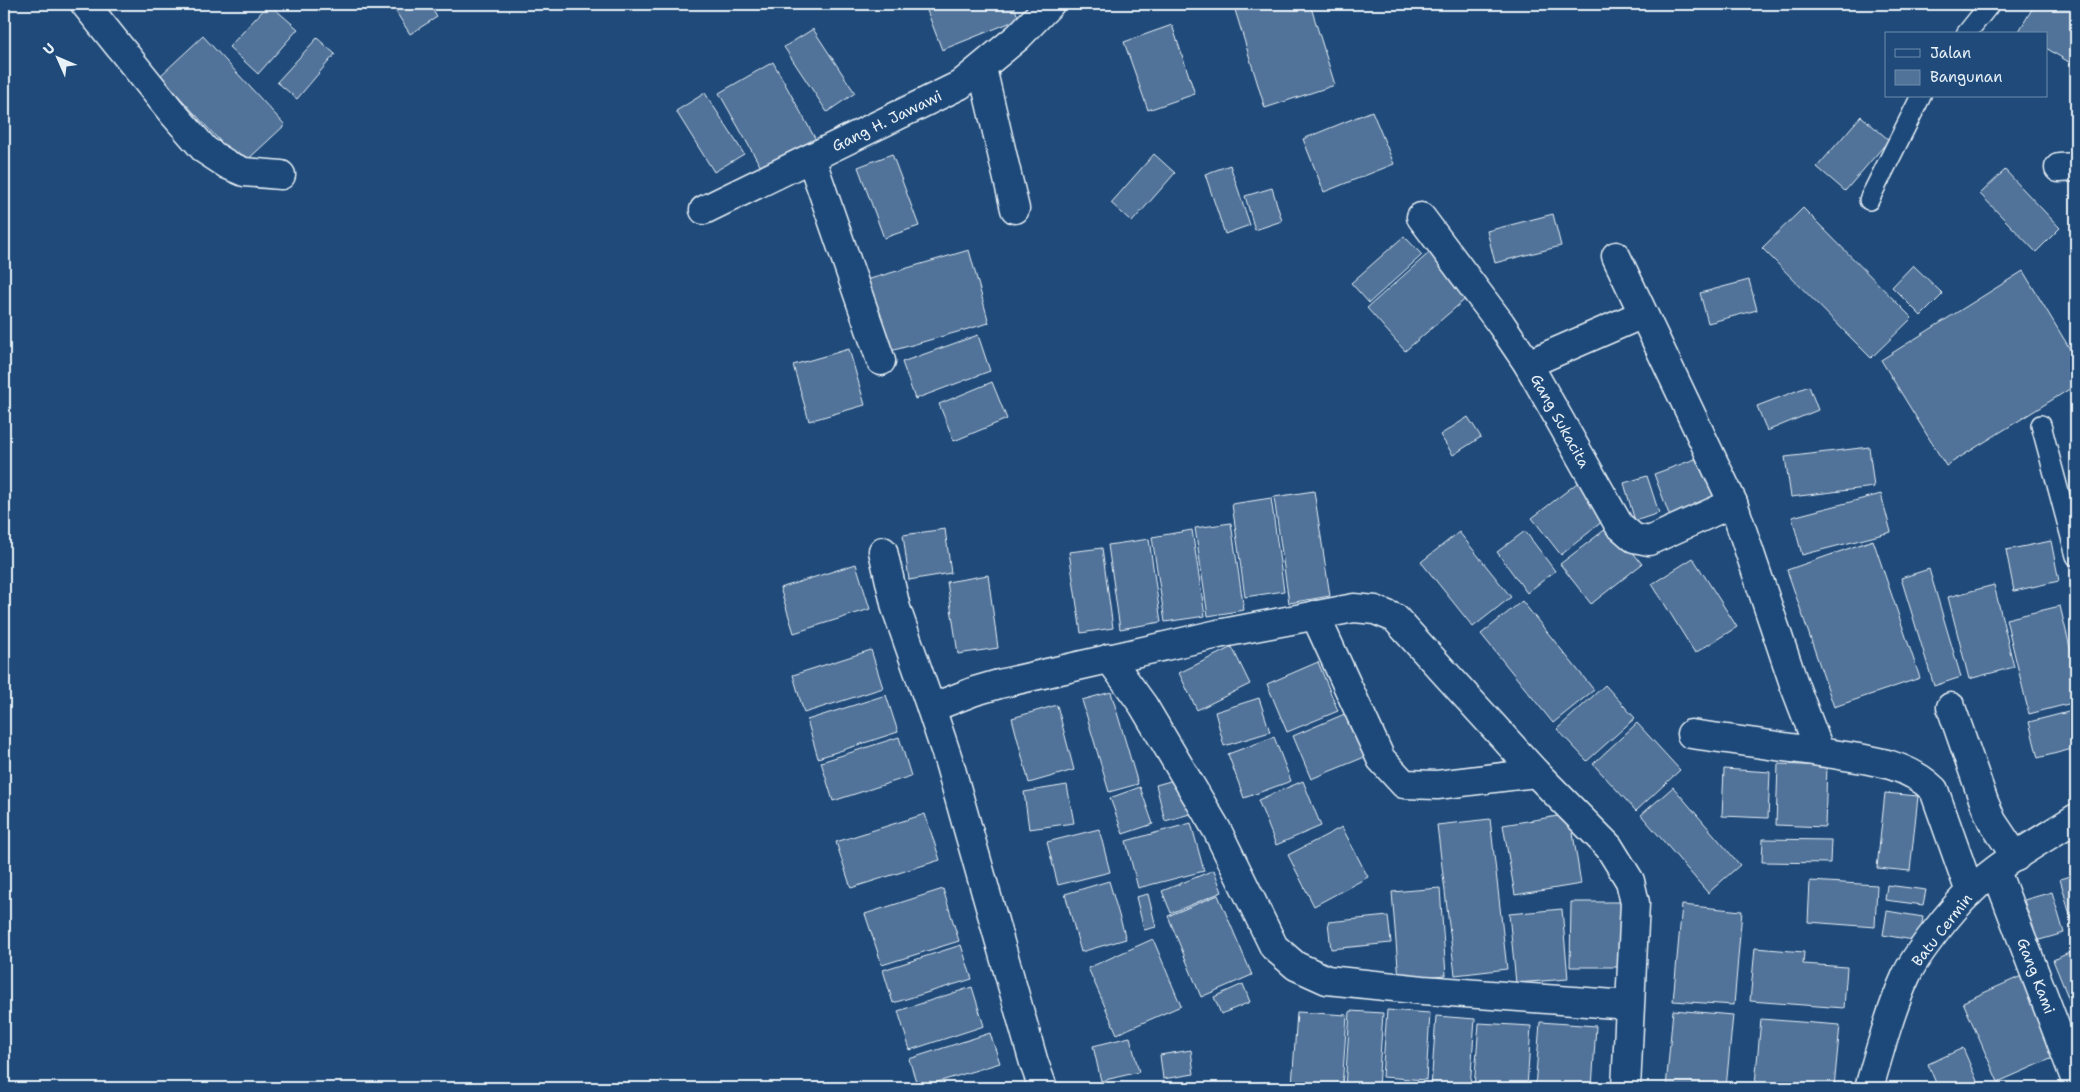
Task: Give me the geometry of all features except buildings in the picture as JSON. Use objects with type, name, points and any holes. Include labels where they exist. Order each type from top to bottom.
[{"type":"street","points":[[85,4],[171,111],[206,150],[228,165],[244,172],[281,175]]},
{"type":"street","name":"Gang H. Jawawi","points":[[704,210],[960,85],[1018,37],[1050,4]]},
{"type":"street","points":[[982,68],[1015,209]]},
{"type":"street","points":[[811,158],[881,361]]},
{"type":"street","name":"Gang Sukacita","points":[[1421,217],[1501,324],[1528,364],[1620,525],[1634,538],[1649,541],[1733,503]]},
{"type":"street","points":[[1616,256],[1733,503],[1794,684],[1820,752]]},
{"type":"street","points":[[1528,364],[1643,314]]},
{"type":"street","points":[[883,550],[896,608],[949,762],[1043,1088]]},
{"type":"street","points":[[931,708],[975,691],[1109,658],[1315,615],[1354,608],[1374,610],[1395,618],[1536,773],[1609,847],[1630,881],[1635,904],[1626,1088]]},
{"type":"street","points":[[1315,615],[1381,759],[1404,784],[1437,784],[1536,773]]},
{"type":"street","points":[[1109,658],[1143,705],[1217,830],[1274,947],[1296,966],[1327,980],[1422,990],[1629,1005]]},
{"type":"street","name":"Gang Kami","points":[[1951,707],[1992,820],[2076,1081]]},
{"type":"street","points":[[1691,734],[1820,752],[1897,766],[1925,781],[1934,790],[1970,892]]},
{"type":"street","name":"Batu Cermin","points":[[1869,1088],[1906,975],[1933,936],[1970,892],[2006,864],[2076,818]]},
{"type":"lane","points":[[1968,32],[1990,4]]},
{"type":"lane","points":[[1869,200],[1920,98]]},
{"type":"lane","points":[[2041,425],[2076,556]]}]
